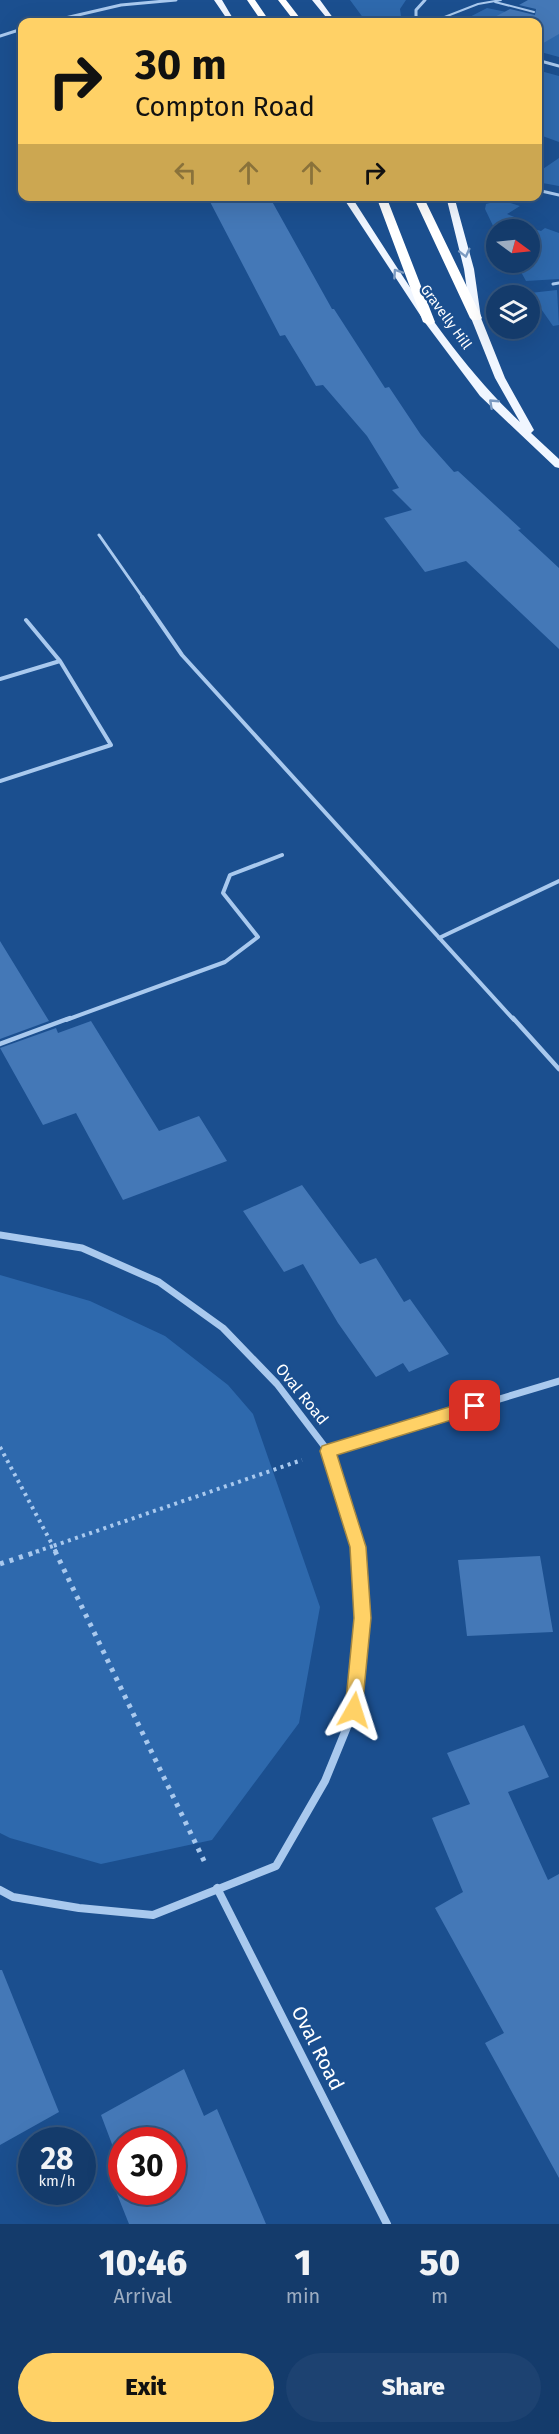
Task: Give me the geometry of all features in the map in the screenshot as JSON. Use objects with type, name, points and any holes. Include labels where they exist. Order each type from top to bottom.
[{"type":"highway","points":[[251,0],[263,18]]},
{"type":"highway","points":[[282,0],[295,18]]},
{"type":"highway","points":[[383,201],[429,322]]},
{"type":"highway","points":[[420,201],[476,318]]},
{"type":"main road","points":[[218,0],[229,18]]},
{"type":"main road","points":[[316,0],[330,18]]},
{"type":"main road","name":"Gravelly Hill","points":[[349,201],[429,322],[484,394],[559,465]]},
{"type":"main road","name":"Gravelly Hill","points":[[452,201],[470,269],[476,318],[500,378],[536,443]]},
{"type":"street","points":[[65,18],[121,5],[176,0]]},
{"type":"street","points":[[418,18],[416,8],[425,0]]},
{"type":"street","points":[[0,36],[18,30]]},
{"type":"street","points":[[542,61],[559,66]]},
{"type":"street","points":[[542,191],[559,195]]},
{"type":"street","name":"Oval Road","points":[[0,1235],[82,1248],[159,1282],[223,1328],[277,1384],[328,1451],[358,1547],[363,1618],[354,1710],[325,1781],[276,1866],[153,1915],[79,1908],[13,1897],[0,1890]]},
{"type":"street","points":[[328,1451],[559,1381]]},
{"type":"street","name":"Oval Road","points":[[217,1888],[387,2224]]},
{"type":"lane","points":[[442,18],[489,1],[501,0]]},
{"type":"lane","points":[[489,1],[534,12]]},
{"type":"lane","points":[[553,284],[559,283]]},
{"type":"lane","points":[[99,535],[182,655],[559,1069]]},
{"type":"lane","points":[[0,781],[111,745],[60,661],[26,620]]},
{"type":"lane","points":[[0,679],[60,661]]},
{"type":"lane","points":[[0,1044],[225,962],[258,937],[223,893],[230,875],[282,855]]},
{"type":"lane","points":[[440,938],[559,881]]},
{"type":"path","points":[[0,1447],[53,1546],[217,1888]]},
{"type":"path","points":[[0,1564],[328,1451]]},
{"type":"shaded area","points":[[350,0],[406,0],[400,9],[401,16],[363,18]]},
{"type":"shaded area","points":[[487,8],[535,18],[468,18]]},
{"type":"shaded area","points":[[542,19],[559,23],[559,57],[542,52]]},
{"type":"shaded area","points":[[542,71],[559,76],[559,142],[542,136]]},
{"type":"shaded area","points":[[559,158],[559,186],[542,183],[542,170]]},
{"type":"shaded area","points":[[497,201],[520,206],[507,214],[516,219],[490,219],[485,209],[486,204]]},
{"type":"shaded area","points":[[545,228],[559,233],[559,279],[526,281],[522,273],[540,273],[540,231]]},
{"type":"shaded area","points":[[557,290],[559,325],[553,326],[540,307],[540,292]]},
{"type":"shaded area","points":[[0,1275],[90,1301],[165,1336],[228,1385],[253,1414],[320,1607],[299,1723],[212,1840],[101,1864],[10,1838],[0,1833]]},
{"type":"building","points":[[528,0],[559,0],[559,34],[542,44],[542,18],[493,18],[510,9],[535,15],[536,9],[519,5]]},
{"type":"building","points":[[210,201],[272,201],[332,309],[385,388],[389,387],[421,435],[454,472],[458,471],[521,529],[518,530],[559,568],[559,649],[466,561],[425,572],[384,518],[412,510],[392,490],[399,488],[367,436],[323,385],[316,386],[285,335],[280,336]]},
{"type":"building","points":[[0,941],[49,1021],[0,1039]]},
{"type":"building","points":[[91,1021],[159,1131],[199,1116],[227,1161],[123,1200],[76,1113],[43,1125],[0,1048],[56,1028],[58,1033]]},
{"type":"building","points":[[302,1185],[360,1264],[376,1258],[404,1302],[410,1299],[449,1354],[409,1372],[403,1363],[376,1377],[338,1323],[303,1264],[284,1272],[243,1211]]},
{"type":"building","points":[[540,1556],[553,1632],[467,1636],[458,1560]]},
{"type":"building","points":[[524,1725],[549,1777],[508,1792],[548,1880],[559,1874],[559,2178],[485,2043],[504,2033],[435,1908],[463,1892],[432,1818],[470,1804],[447,1753]]},
{"type":"building","points":[[0,1970],[2,1970],[59,2112],[32,2127],[18,2127],[18,2135],[0,2145]]},
{"type":"building","points":[[184,2069],[204,2116],[217,2109],[266,2224],[129,2224],[121,2205],[186,2205],[186,2127],[108,2127],[108,2134],[101,2115]]},
{"type":"route","points":[[354,1710],[363,1618],[358,1547],[328,1451],[475,1406]]}]
